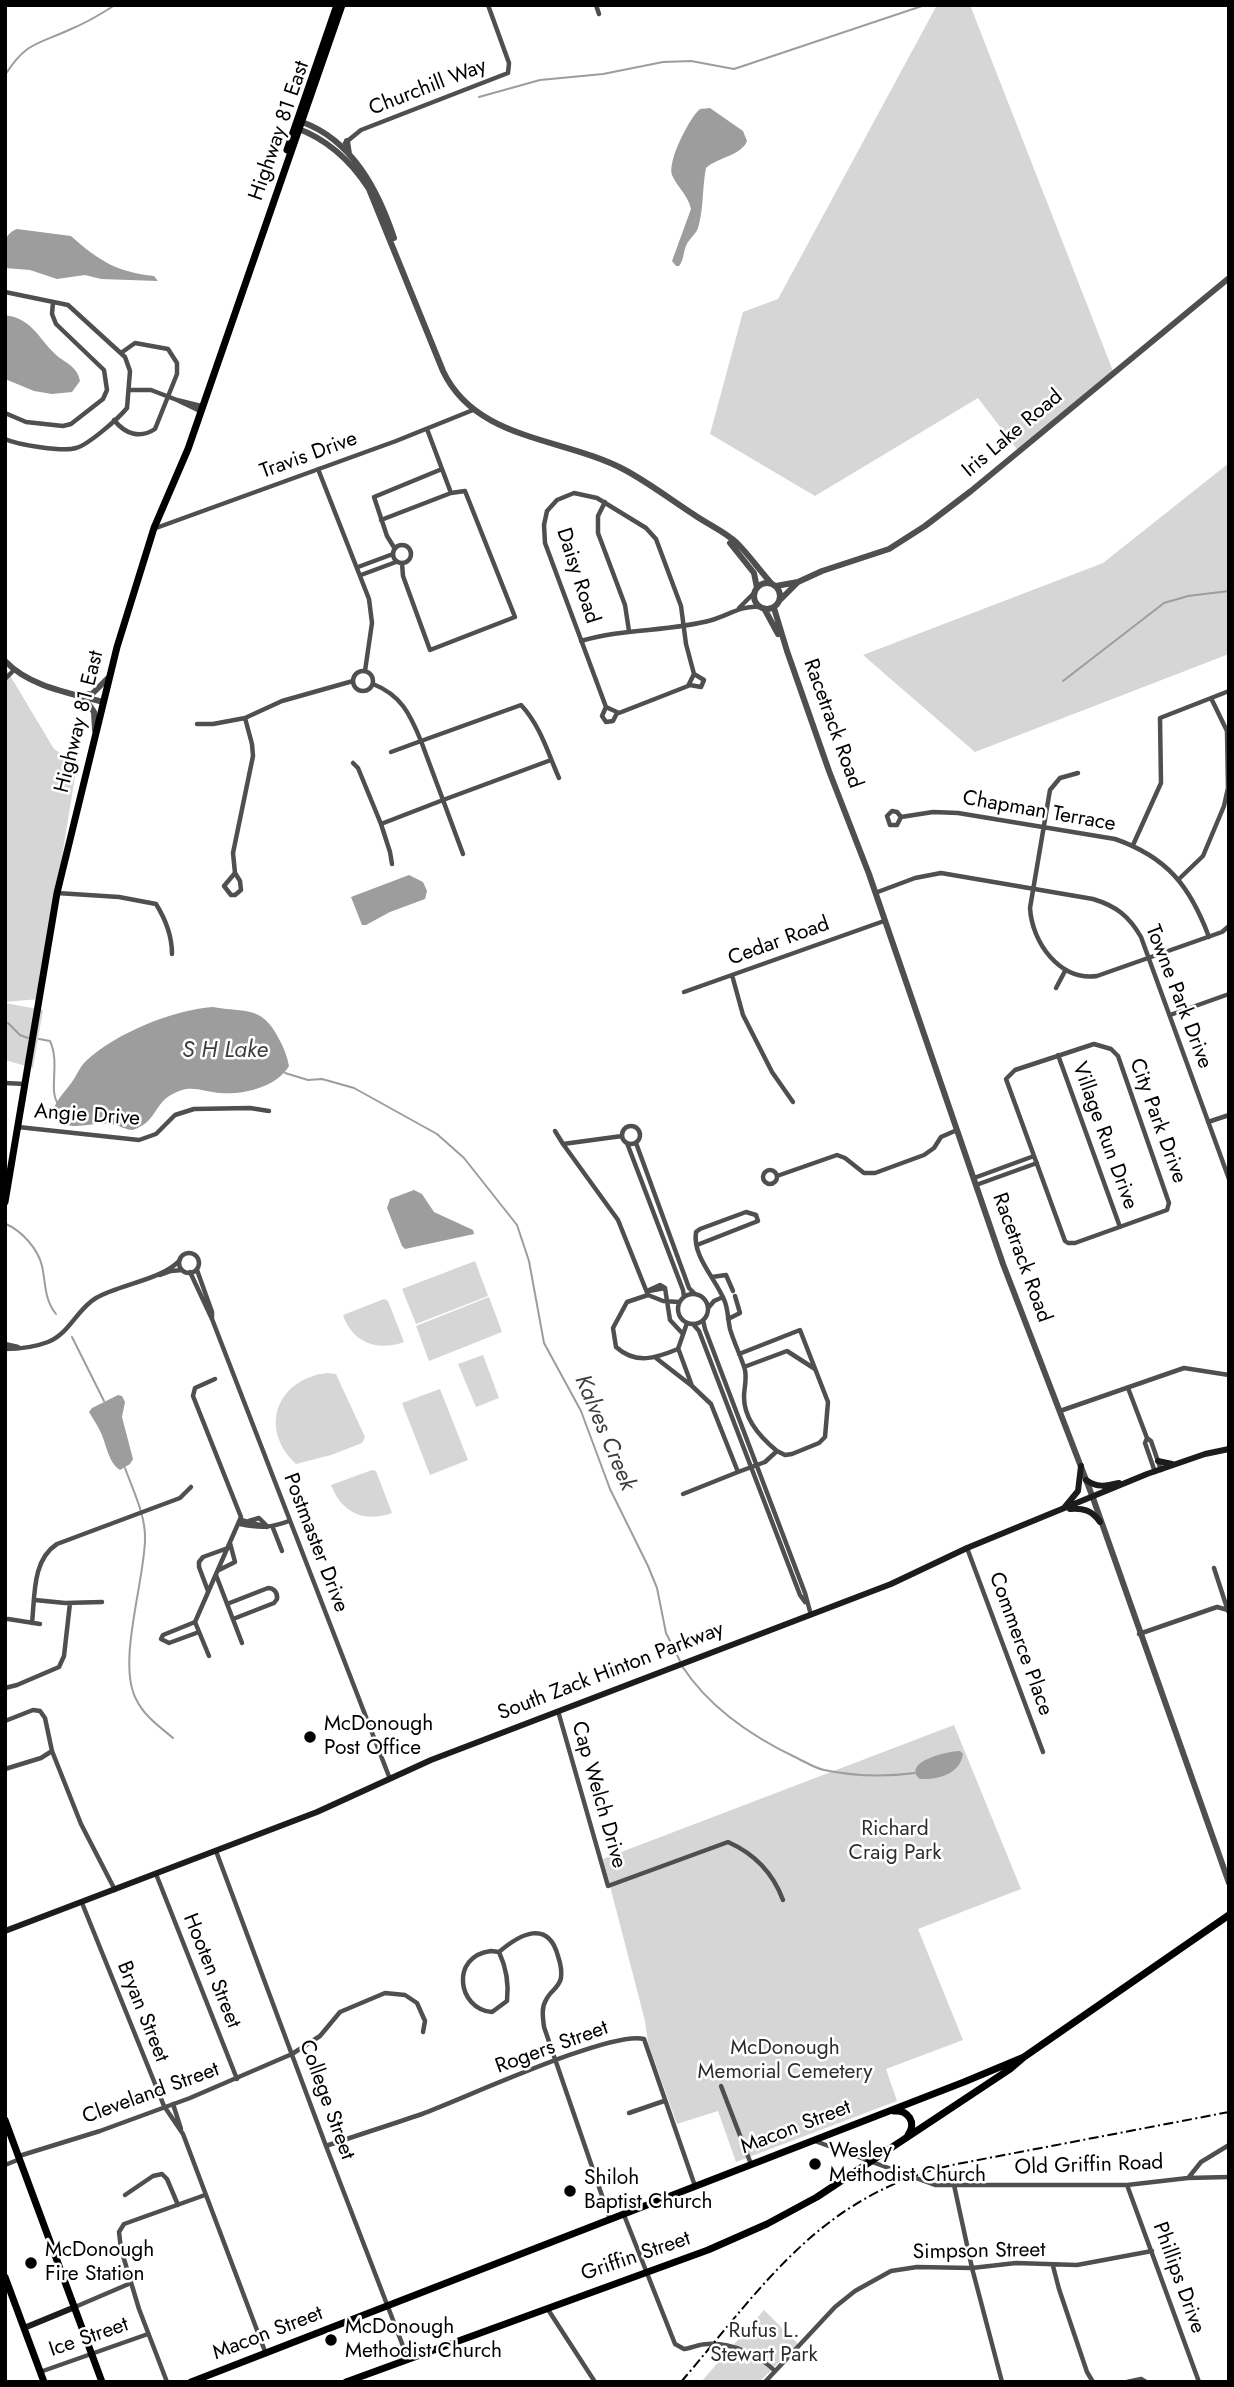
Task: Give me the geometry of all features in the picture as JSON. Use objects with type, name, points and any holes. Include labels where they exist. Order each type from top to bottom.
[{"type":"main road","name":"Highway 81 East","points":[[298,126],[337,5]]},
{"type":"main road","name":"Highway 81 East","points":[[5,1202],[57,893],[110,676],[155,528],[188,449],[342,5]]},
{"type":"main road","name":"South Zack Hinton Parkway","points":[[5,1931],[317,1812],[431,1760],[891,1584],[967,1548],[1132,1481],[1229,1449]]},
{"type":"main road","points":[[1158,1461],[1177,1464]]},
{"type":"main road","points":[[1061,1511],[1078,1490],[1081,1466]]},
{"type":"main road","points":[[1086,1480],[1093,1486],[1100,1487],[1132,1481]]},
{"type":"main road","points":[[1061,1511],[1085,1509],[1100,1522]]},
{"type":"main road","name":"Macon Street","points":[[191,2382],[1024,2057],[1229,1915]]},
{"type":"main road","name":"Griffin Street","points":[[346,2382],[359,2380],[408,2359],[708,2250],[768,2224],[817,2197],[1024,2057]]},
{"type":"main road","points":[[886,2112],[901,2111],[909,2117],[912,2128],[906,2137]]},
{"type":"main road","points":[[5,2121],[102,2382]]},
{"type":"main road","points":[[5,2277],[44,2382]]},
{"type":"main road","points":[[24,2328],[75,2307]]},
{"type":"street","name":"Churchill Way","points":[[338,148],[361,130],[508,73],[509,63],[488,5]]},
{"type":"street","points":[[596,5],[599,14]]},
{"type":"street","points":[[298,126],[350,156],[367,176],[381,202],[416,302]]},
{"type":"street","points":[[347,141],[350,156]]},
{"type":"street","points":[[338,148],[372,194],[446,376],[459,396],[473,410],[504,428],[578,450],[625,470],[738,544],[780,593],[780,600],[774,608],[753,607],[684,626],[629,631],[581,641]]},
{"type":"street","name":"Iris Lake Road","points":[[774,585],[798,582],[888,549],[925,526],[1229,278]]},
{"type":"street","points":[[5,292],[72,308],[121,353],[129,364],[128,407],[80,447],[72,449],[16,443],[5,439]]},
{"type":"street","points":[[5,413],[24,421],[67,425],[84,415],[105,396],[107,377],[104,370],[56,324],[52,314],[53,302]]},
{"type":"street","points":[[114,421],[127,431],[140,435],[150,433],[159,424],[178,367],[171,352],[164,348],[139,342],[130,345],[121,353]]},
{"type":"street","points":[[129,390],[151,390],[201,408]]},
{"type":"street","name":"Travis Drive","points":[[155,528],[318,470],[473,410]]},
{"type":"street","points":[[427,429],[451,493]]},
{"type":"street","points":[[381,520],[461,490],[468,494],[515,617],[430,650],[399,562],[387,536],[374,502],[374,497],[442,469]]},
{"type":"street","points":[[318,470],[361,575],[372,611],[365,671]]},
{"type":"street","name":"Daisy Road","points":[[606,707],[547,550],[544,520],[553,503],[571,494],[584,494],[605,502],[642,524],[656,539],[681,606],[687,649],[694,674]]},
{"type":"street","points":[[605,502],[598,516],[598,533],[625,605],[629,631]]},
{"type":"street","points":[[725,535],[754,573],[755,601],[762,608]]},
{"type":"street","points":[[358,568],[403,546],[410,551],[410,559],[361,575]]},
{"type":"street","name":"Iris Lake Road","points":[[780,600],[798,582]]},
{"type":"street","points":[[736,611],[764,584],[774,585]]},
{"type":"street","name":"Racetrack Road","points":[[762,608],[785,644]]},
{"type":"street","name":"Racetrack Road","points":[[774,608],[1003,1264],[1093,1498],[1229,1883]]},
{"type":"street","points":[[6,664],[40,683],[103,702]]},
{"type":"street","points":[[5,679],[14,670]]},
{"type":"street","points":[[365,671],[372,676],[373,684],[368,690],[361,691],[355,688],[353,681],[357,673],[365,671]]},
{"type":"street","points":[[617,713],[606,707],[602,716],[606,722],[612,722],[617,713],[690,685],[699,687],[704,684],[702,677],[694,674],[690,685]]},
{"type":"street","points":[[80,695],[92,694],[110,676]]},
{"type":"street","points":[[197,724],[245,719],[282,701],[353,681]]},
{"type":"street","points":[[373,684],[399,700],[408,710],[463,854]]},
{"type":"street","points":[[1133,845],[1161,783],[1160,718],[1229,691]]},
{"type":"street","points":[[80,695],[92,706],[94,734]]},
{"type":"street","points":[[1179,879],[1203,856],[1224,806],[1228,788],[1227,731],[1211,698]]},
{"type":"street","points":[[391,752],[521,705],[539,730],[559,778]]},
{"type":"street","points":[[235,873],[224,886],[231,895],[242,890],[235,873],[233,853],[253,756],[253,744],[245,719]]},
{"type":"street","points":[[381,824],[551,760]]},
{"type":"street","points":[[353,762],[381,824],[392,864]]},
{"type":"street","points":[[1078,773],[1060,778],[1050,790],[1030,908],[1032,925],[1043,947],[1065,971],[1080,976],[1097,976],[1209,937],[1229,926]]},
{"type":"street","name":"Chapman Terrace","points":[[901,817],[933,812],[958,813],[1115,839],[1133,845],[1150,854],[1179,879],[1200,914],[1209,937]]},
{"type":"street","name":"Towne Park Drive","points":[[875,892],[915,878],[941,873],[1093,898],[1125,914],[1135,925],[1149,958],[1229,1178]]},
{"type":"street","points":[[57,893],[119,897],[156,904],[172,939],[172,954]]},
{"type":"street","name":"Cedar Road","points":[[684,992],[884,921]]},
{"type":"street","points":[[1056,988],[1065,971]]},
{"type":"street","points":[[732,975],[743,1015],[772,1072],[793,1102]]},
{"type":"street","points":[[1170,1015],[1229,994]]},
{"type":"street","name":"City Park Drive","points":[[1094,1044],[1111,1049],[1122,1065],[1169,1203],[1167,1210],[1068,1244],[1034,1156],[1006,1079],[1015,1070],[1094,1044]]},
{"type":"street","name":"Village Run Drive","points":[[1058,1055],[1120,1227]]},
{"type":"street","points":[[5,1083],[26,1084]]},
{"type":"street","name":"Angie Drive","points":[[18,1127],[139,1140],[156,1134],[175,1115],[194,1109],[250,1108],[269,1111]]},
{"type":"street","points":[[1208,1122],[1229,1115]]},
{"type":"street","points":[[622,1136],[626,1128],[636,1128],[640,1135],[636,1143],[689,1288],[695,1294],[714,1301]]},
{"type":"street","points":[[777,1176],[837,1155],[864,1173],[875,1173],[924,1155],[934,1148],[941,1137],[958,1130]]},
{"type":"street","points":[[555,1131],[618,1220],[648,1292],[660,1300],[679,1302]]},
{"type":"street","points":[[563,1144],[622,1136]]},
{"type":"street","points":[[622,1136],[684,1297]]},
{"type":"street","points":[[626,1143],[636,1143]]},
{"type":"street","points":[[975,1182],[1034,1156]]},
{"type":"street","points":[[975,1182],[1037,1163]]},
{"type":"street","points":[[697,1245],[758,1221],[756,1215],[746,1212],[700,1229],[695,1235],[697,1245],[723,1297],[739,1354],[744,1367],[744,1400],[754,1429],[785,1455],[823,1441],[829,1407],[800,1330],[739,1354]]},
{"type":"street","points":[[5,1346],[22,1348],[54,1338],[96,1298],[146,1279],[173,1266],[185,1254],[192,1253],[199,1260],[197,1268],[212,1319]]},
{"type":"street","points":[[180,1260],[184,1270]]},
{"type":"street","points":[[190,1272],[197,1268]]},
{"type":"street","points":[[146,1279],[171,1271],[190,1272],[212,1319]]},
{"type":"street","points":[[712,1278],[726,1275],[734,1294],[740,1313],[729,1319]]},
{"type":"street","points":[[684,1334],[670,1320],[668,1301],[664,1288],[660,1285],[627,1303],[612,1328],[612,1338],[620,1350],[647,1360],[678,1348],[690,1323],[704,1320]]},
{"type":"street","points":[[656,1289],[660,1300]]},
{"type":"street","points":[[695,1294],[684,1297],[679,1302],[679,1313],[699,1331],[805,1593],[811,1615]]},
{"type":"street","points":[[723,1297],[708,1307],[704,1320],[705,1329],[754,1466]]},
{"type":"street","points":[[705,1299],[708,1307]]},
{"type":"street","name":"Postmaster Drive","points":[[212,1319],[390,1779]]},
{"type":"street","points":[[678,1348],[692,1387]]},
{"type":"street","points":[[744,1367],[787,1351],[815,1369]]},
{"type":"street","points":[[656,1358],[711,1404],[738,1472]]},
{"type":"street","points":[[1060,1411],[1186,1367],[1229,1375]]},
{"type":"street","points":[[199,1632],[170,1643],[161,1639],[163,1635],[195,1622],[240,1522],[238,1504],[193,1394],[195,1388],[215,1379]]},
{"type":"street","points":[[1128,1388],[1147,1438],[1151,1441],[1158,1461],[1158,1471]]},
{"type":"street","points":[[1147,1438],[1145,1443],[1158,1471]]},
{"type":"street","points":[[683,1494],[767,1461],[777,1451]]},
{"type":"street","points":[[32,1623],[41,1561],[52,1547],[180,1498],[191,1487]]},
{"type":"street","points":[[240,1522],[249,1521],[270,1527],[282,1551]]},
{"type":"street","points":[[240,1522],[259,1528],[289,1521]]},
{"type":"street","points":[[217,1573],[235,1562],[236,1557],[229,1546]]},
{"type":"street","points":[[209,1592],[198,1567],[199,1562],[203,1557],[229,1546]]},
{"type":"street","name":"Commerce Place","points":[[967,1548],[1043,1752]]},
{"type":"street","points":[[1214,1568],[1228,1611]]},
{"type":"street","points":[[217,1573],[242,1643]]},
{"type":"street","points":[[227,1604],[268,1588],[277,1594],[274,1604],[233,1619]]},
{"type":"street","points":[[35,1600],[102,1602]]},
{"type":"street","points":[[5,1688],[60,1667],[71,1603]]},
{"type":"street","points":[[1139,1634],[1217,1606],[1228,1611]]},
{"type":"street","points":[[8,1619],[40,1624]]},
{"type":"street","points":[[195,1622],[209,1656]]},
{"type":"street","points":[[5,1721],[33,1710],[40,1711],[46,1718],[52,1751],[81,1824],[115,1890]]},
{"type":"street","name":"Cap Welch Drive","points":[[558,1711],[608,1886],[728,1842],[748,1852],[763,1866],[775,1882],[783,1900]]},
{"type":"street","points":[[5,1769],[41,1758],[52,1751]]},
{"type":"street","name":"College Street","points":[[216,1851],[408,2359]]},
{"type":"street","name":"Hooten Street","points":[[156,1874],[237,2079]]},
{"type":"street","name":"Bryan Street","points":[[82,1903],[164,2106],[181,2130]]},
{"type":"street","points":[[499,1952],[506,1973],[507,2001],[492,2012],[483,2012],[474,2006],[466,1993],[463,1971],[470,1958],[480,1952],[499,1952],[521,1936],[534,1932],[545,1935],[555,1945],[562,1976],[558,1987],[545,2000],[542,2012],[544,2027],[610,2219]]},
{"type":"street","name":"Cleveland Street","points":[[5,2165],[19,2157],[100,2131],[237,2079],[292,2054],[320,2036],[340,2012],[385,1993],[405,1995],[417,2003],[425,2021],[423,2032]]},
{"type":"street","name":"Rogers Street","points":[[326,2146],[422,2114],[555,2061],[618,2040],[636,2037],[644,2039],[695,2186]]},
{"type":"street","points":[[720,2086],[751,2164]]},
{"type":"street","points":[[629,2113],[664,2101]]},
{"type":"street","name":"Bryan Street","points":[[173,2104],[266,2354]]},
{"type":"street","name":"Old Griffin Road","points":[[814,2140],[935,2185],[1127,2185],[1188,2178],[1229,2177]]},
{"type":"street","points":[[1188,2178],[1201,2162],[1229,2145]]},
{"type":"street","points":[[125,2195],[153,2176],[162,2174],[167,2179],[178,2205]]},
{"type":"street","points":[[954,2185],[972,2268],[1002,2382]]},
{"type":"street","name":"Phillips Drive","points":[[1127,2185],[1199,2382]]},
{"type":"street","points":[[167,2382],[131,2283],[120,2244],[120,2228],[124,2224],[205,2195]]},
{"type":"street","points":[[624,2214],[671,2336],[678,2347],[705,2344],[728,2347],[758,2358],[775,2371]]},
{"type":"street","name":"Simpson Street","points":[[765,2382],[835,2307],[874,2279],[891,2271],[917,2267],[972,2268],[1016,2263],[1077,2265],[1152,2251]]},
{"type":"street","points":[[1053,2266],[1087,2372],[1093,2382]]},
{"type":"street","points":[[75,2307],[131,2283]]},
{"type":"street","points":[[5,2302],[14,2301]]},
{"type":"street","points":[[547,2308],[595,2382]]},
{"type":"street","name":"Ice Street","points":[[40,2372],[148,2334]]},
{"type":"street","points":[[1127,2382],[1141,2379],[1146,2382]]},
{"type":"green space","points":[[937,5],[970,5],[1113,371],[1020,453],[978,398],[815,496],[710,434],[743,312],[778,299]]},
{"type":"green space","points":[[1229,463],[1229,654],[975,752],[863,655],[1103,563]]},
{"type":"green space","points":[[5,667],[54,749],[77,764],[39,999],[5,1002]]},
{"type":"green space","points":[[5,1003],[43,1010],[33,1068],[5,1060]]},
{"type":"green space","points":[[475,1261],[488,1296],[416,1324],[402,1289]]},
{"type":"green space","points":[[489,1297],[502,1332],[429,1361],[416,1326]]},
{"type":"green space","points":[[384,1299],[388,1301],[404,1342],[375,1345],[359,1338],[347,1324],[343,1315]]},
{"type":"green space","points":[[483,1355],[499,1398],[476,1407],[458,1364]]},
{"type":"green space","points":[[336,1374],[365,1437],[362,1443],[296,1464],[284,1450],[278,1435],[278,1407],[285,1395],[296,1385],[310,1377]]},
{"type":"green space","points":[[440,1389],[468,1460],[430,1475],[402,1403]]},
{"type":"green space","points":[[372,1470],[376,1471],[392,1513],[372,1517],[355,1513],[341,1503],[331,1485]]},
{"type":"green space","name":"Richard Craig Park","points":[[954,1725],[1021,1889],[918,1929],[963,2040],[886,2069],[897,2101],[736,2162],[718,2111],[677,2124],[648,2043],[645,2021],[603,1859]]},
{"type":"green space","name":"Rufus L. Stewart Park","points":[[764,2310],[798,2344],[759,2382],[701,2382]]},
{"type":"water","points":[[710,108],[743,131],[747,141],[740,150],[706,168],[698,228],[687,243],[681,264],[676,266],[672,261],[691,209],[672,175],[671,168],[685,130],[700,109]]},
{"type":"water","points":[[17,229],[71,236],[109,264],[129,272],[154,276],[158,281],[101,279],[85,275],[57,279],[30,270],[5,268],[6,240]]},
{"type":"water","points":[[5,315],[28,324],[54,353],[73,368],[80,381],[72,392],[52,394],[34,391],[5,379]]},
{"type":"water","points":[[409,875],[423,882],[427,891],[425,899],[362,925],[351,897]]},
{"type":"water","name":"S H Lake","points":[[213,1007],[252,1012],[266,1020],[273,1028],[286,1055],[289,1066],[284,1073],[259,1088],[239,1093],[182,1090],[165,1099],[148,1121],[133,1130],[103,1123],[66,1125],[52,1115],[57,1102],[82,1065],[99,1050],[146,1024],[180,1013]]},
{"type":"water","points":[[414,1190],[422,1194],[434,1212],[473,1230],[474,1234],[405,1249],[387,1208],[390,1199]]},
{"type":"water","points":[[118,1395],[122,1396],[125,1402],[122,1417],[133,1459],[120,1470],[110,1458],[101,1433],[89,1412]]},
{"type":"water","points":[[960,1751],[963,1754],[961,1761],[947,1774],[920,1779],[916,1773],[917,1767],[928,1759]]},
{"type":"waterway","points":[[5,75],[20,56],[34,45],[82,24],[115,5]]},
{"type":"waterway","points":[[479,97],[540,80],[603,74],[663,62],[691,61],[734,69],[925,5]]},
{"type":"waterway","points":[[1063,681],[1164,603],[1188,596],[1229,591]]},
{"type":"waterway","name":"Kalves Creek","points":[[5,1023],[28,1038]]},
{"type":"waterway","name":"Kalves Creek","points":[[39,1039],[50,1041],[53,1049],[57,1102]]},
{"type":"waterway","name":"Kalves Creek","points":[[285,1073],[354,1088],[437,1134],[464,1158],[517,1225],[529,1261],[544,1343],[581,1411],[610,1489],[648,1566],[657,1588],[666,1633],[680,1661]]},
{"type":"waterway","points":[[6,1224],[23,1236],[37,1253],[47,1297],[56,1314]]},
{"type":"waterway","points":[[72,1337],[104,1401]]},
{"type":"waterway","points":[[125,1468],[145,1531],[144,1558],[130,1644],[131,1684],[143,1711],[173,1738]]},
{"type":"waterway","name":"Kalves Creek","points":[[682,1666],[706,1696],[734,1721],[766,1742],[814,1767],[858,1775],[915,1773]]},
{"type":"railway","points":[[681,2382],[768,2279],[798,2249],[830,2222],[866,2198],[906,2179],[952,2165],[1229,2112]]},
{"type":"place","name":"McDonough Post Office","points":[[310,1737]]},
{"type":"place","name":"Wesley Methodist Church","points":[[815,2164]]},
{"type":"place","name":"Shiloh Baptist Church","points":[[570,2191]]},
{"type":"place","name":"McDonough Fire Station","points":[[31,2263]]},
{"type":"place","name":"McDonough Methodist Church","points":[[331,2340]]},
{"type":"park label","name":"McDonough Memorial Cemetery","points":[[785,2061]]}]
